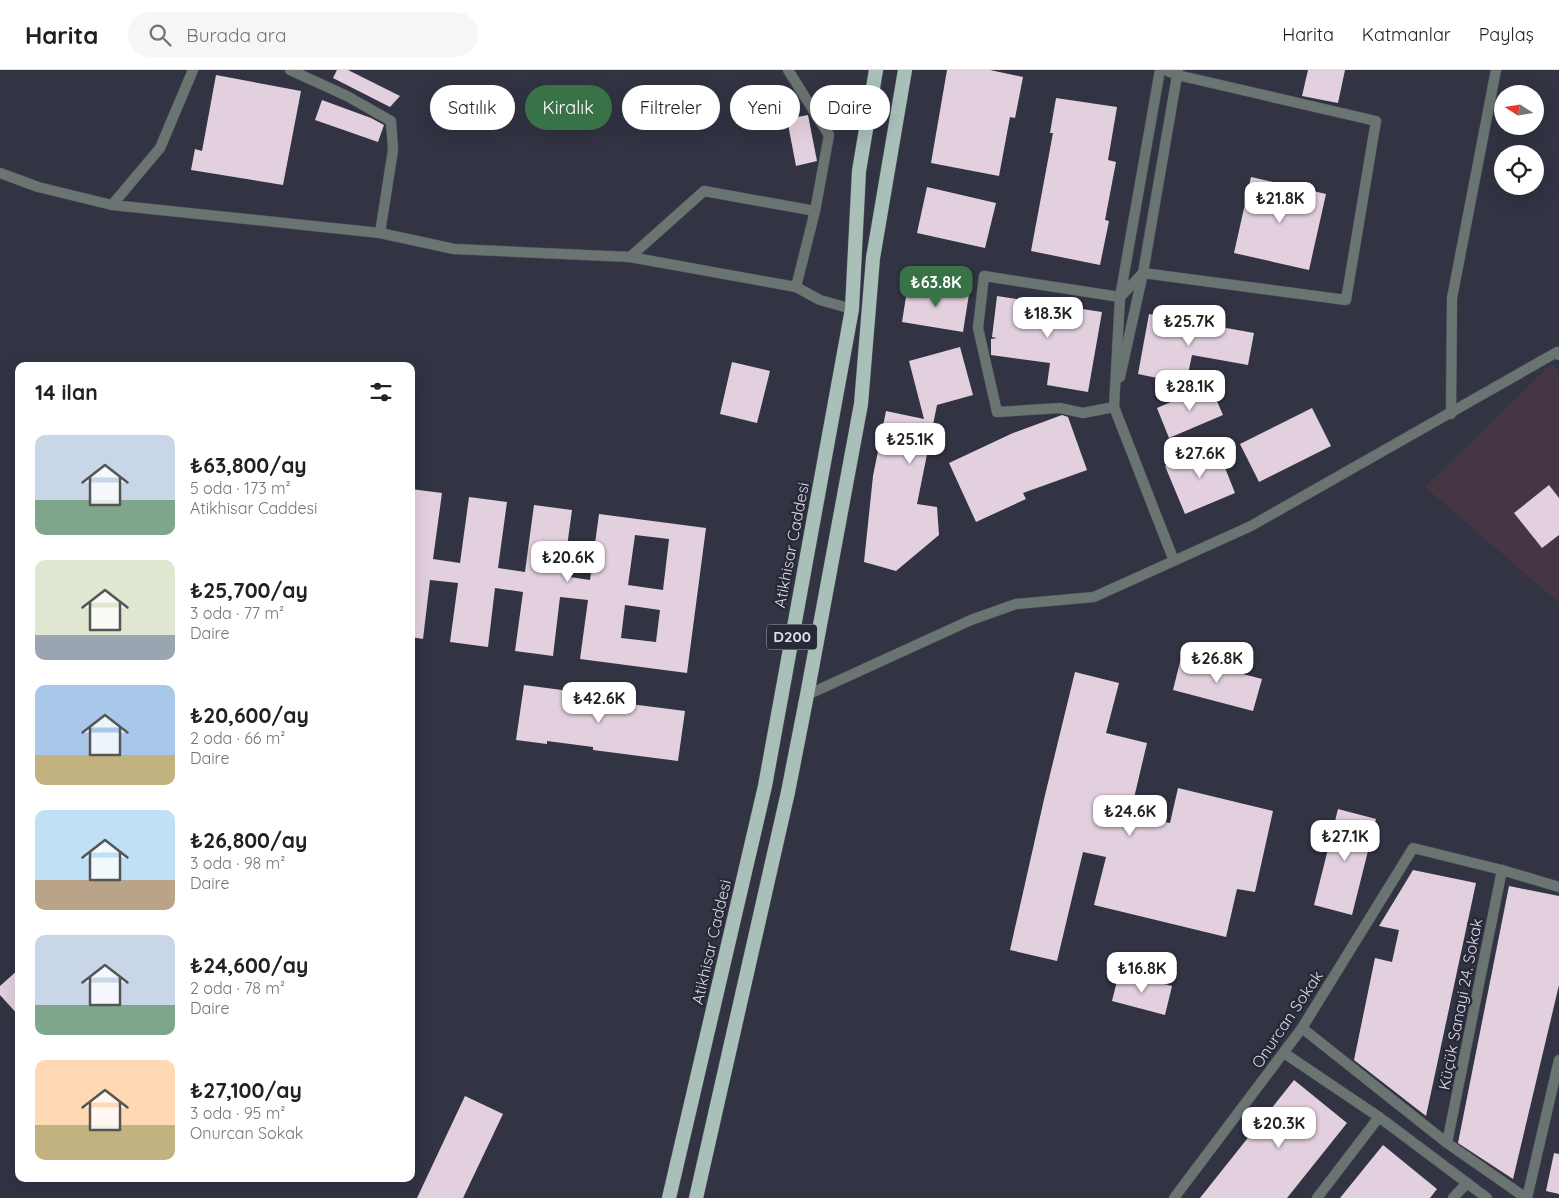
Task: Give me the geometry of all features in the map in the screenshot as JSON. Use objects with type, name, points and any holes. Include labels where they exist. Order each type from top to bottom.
[{"type":"highway","name":"Atikhisar Caddesi","points":[[669,1198],[765,786],[819,492],[852,309],[859,171],[876,70]]},
{"type":"highway","name":"D200","points":[[696,1198],[788,792],[861,404],[873,258],[905,70]]},
{"type":"highway","points":[[819,492],[843,495]]},
{"type":"street","points":[[112,204],[160,148],[192,70]]},
{"type":"street","points":[[290,70],[347,96],[391,121],[393,150],[380,233]]},
{"type":"street","points":[[788,70],[828,135],[815,211],[796,287]]},
{"type":"street","points":[[1160,70],[1120,297],[1114,408],[1174,561]]},
{"type":"street","points":[[1144,273],[1346,300],[1376,121],[1165,70]]},
{"type":"street","points":[[1451,414],[1452,298],[1496,70]]},
{"type":"street","points":[[1114,408],[1144,273],[1178,73]]},
{"type":"street","points":[[0,173],[38,187],[112,204],[380,233],[454,249],[630,257],[796,287],[820,300],[852,309]]},
{"type":"street","points":[[630,257],[704,191],[815,211]]},
{"type":"street","points":[[1120,297],[1144,273]]},
{"type":"street","points":[[1114,408],[1083,413],[1060,408],[998,412],[978,328],[984,276],[1120,297]]},
{"type":"street","points":[[807,695],[971,620],[1016,604],[1094,596],[1174,561],[1251,526],[1557,352],[1559,355]]},
{"type":"street","name":"Onurcan Sokak","points":[[1174,1198],[1302,1028],[1413,848],[1502,870]]},
{"type":"street","points":[[1502,870],[1559,887]]},
{"type":"street","name":"Küçük Sanayi 24. Sokak","points":[[1447,1143],[1502,870]]},
{"type":"street","points":[[1302,1028],[1447,1143],[1526,1198],[1559,1060]]},
{"type":"street","points":[[1284,1053],[1380,1117],[1487,1198]]},
{"type":"street","points":[[1317,1198],[1380,1117]]},
{"type":"street","points":[[1454,1198],[1467,1183]]},
{"type":"shaded area","points":[[1551,364],[1559,370],[1559,603],[1425,487]]},
{"type":"building","points":[[337,70],[348,70],[400,96],[390,107],[333,78]]},
{"type":"building","points":[[947,70],[990,70],[1023,77],[1015,118],[1010,117],[999,176],[931,163]]},
{"type":"building","points":[[1308,70],[1345,70],[1338,103],[1302,96]]},
{"type":"building","points":[[216,75],[301,91],[283,185],[191,170],[195,149],[202,151]]},
{"type":"building","points":[[1056,98],[1117,107],[1108,160],[1116,162],[1105,220],[1109,221],[1100,265],[1031,251],[1053,133],[1050,133]]},
{"type":"building","points":[[322,100],[371,118],[384,125],[378,142],[315,120]]},
{"type":"building","points":[[808,115],[817,161],[796,166],[789,130],[800,130],[800,117]]},
{"type":"building","points":[[1251,177],[1326,194],[1309,270],[1234,253]]},
{"type":"building","points":[[927,187],[996,203],[985,248],[917,233]]},
{"type":"building","points":[[908,284],[969,294],[963,332],[902,322]]},
{"type":"building","points":[[997,296],[1102,312],[1088,392],[1047,385],[1050,363],[991,355],[991,339],[997,338],[992,337]]},
{"type":"building","points":[[1149,314],[1254,333],[1248,365],[1192,355],[1186,384],[1138,374]]},
{"type":"building","points":[[960,347],[973,395],[937,405],[917,504],[937,507],[939,535],[896,571],[864,562],[873,476],[886,411],[924,419],[909,361]]},
{"type":"building","points":[[732,362],[770,371],[757,423],[720,414]]},
{"type":"building","points":[[1210,385],[1223,415],[1169,438],[1157,408]]},
{"type":"building","points":[[1312,408],[1331,446],[1259,482],[1240,444]]},
{"type":"building","points":[[1062,415],[1068,417],[1087,470],[1023,493],[1026,499],[976,522],[949,463],[1013,433]]},
{"type":"building","points":[[1216,445],[1235,493],[1185,514],[1165,466]]},
{"type":"building","points":[[1549,485],[1559,498],[1559,535],[1542,548],[1514,513]]},
{"type":"building","points":[[415,490],[442,493],[433,559],[460,563],[469,497],[507,502],[498,568],[525,572],[534,505],[572,510],[563,576],[590,580],[599,514],[706,528],[687,673],[580,659],[588,600],[560,597],[553,656],[515,651],[523,592],[495,588],[488,647],[450,642],[458,583],[430,580],[423,639],[415,638]],"holes":[[[635,535],[669,539],[663,590],[628,585]],[[625,605],[660,610],[656,642],[621,638]]]},
{"type":"building","points":[[1181,658],[1262,679],[1253,711],[1173,690]]},
{"type":"building","points":[[1075,672],[1119,683],[1106,733],[1147,743],[1130,815],[1170,823],[1178,788],[1273,811],[1255,892],[1237,889],[1226,937],[1094,905],[1106,857],[1083,852],[1057,961],[1010,950]]},
{"type":"building","points":[[524,685],[600,695],[599,700],[685,711],[678,761],[593,750],[593,747],[547,741],[547,744],[516,740]]},
{"type":"building","points":[[1338,809],[1376,819],[1352,915],[1314,905]]},
{"type":"building","points":[[1413,870],[1476,883],[1426,1116],[1354,1060],[1375,958],[1392,962],[1399,930],[1379,926]]},
{"type":"building","points":[[1509,886],[1559,896],[1559,985],[1513,1179],[1458,1143]]},
{"type":"building","points":[[15,973],[15,1012],[0,995],[0,986]]},
{"type":"building","points":[[1119,973],[1172,986],[1165,1015],[1112,1001]]},
{"type":"building","points":[[1294,1080],[1347,1123],[1287,1198],[1200,1198]]},
{"type":"building","points":[[465,1096],[503,1114],[463,1198],[417,1198]]},
{"type":"building","points":[[1383,1145],[1437,1189],[1430,1198],[1340,1198]]},
{"type":"building","points":[[1554,1153],[1559,1154],[1559,1194],[1546,1191]]}]
